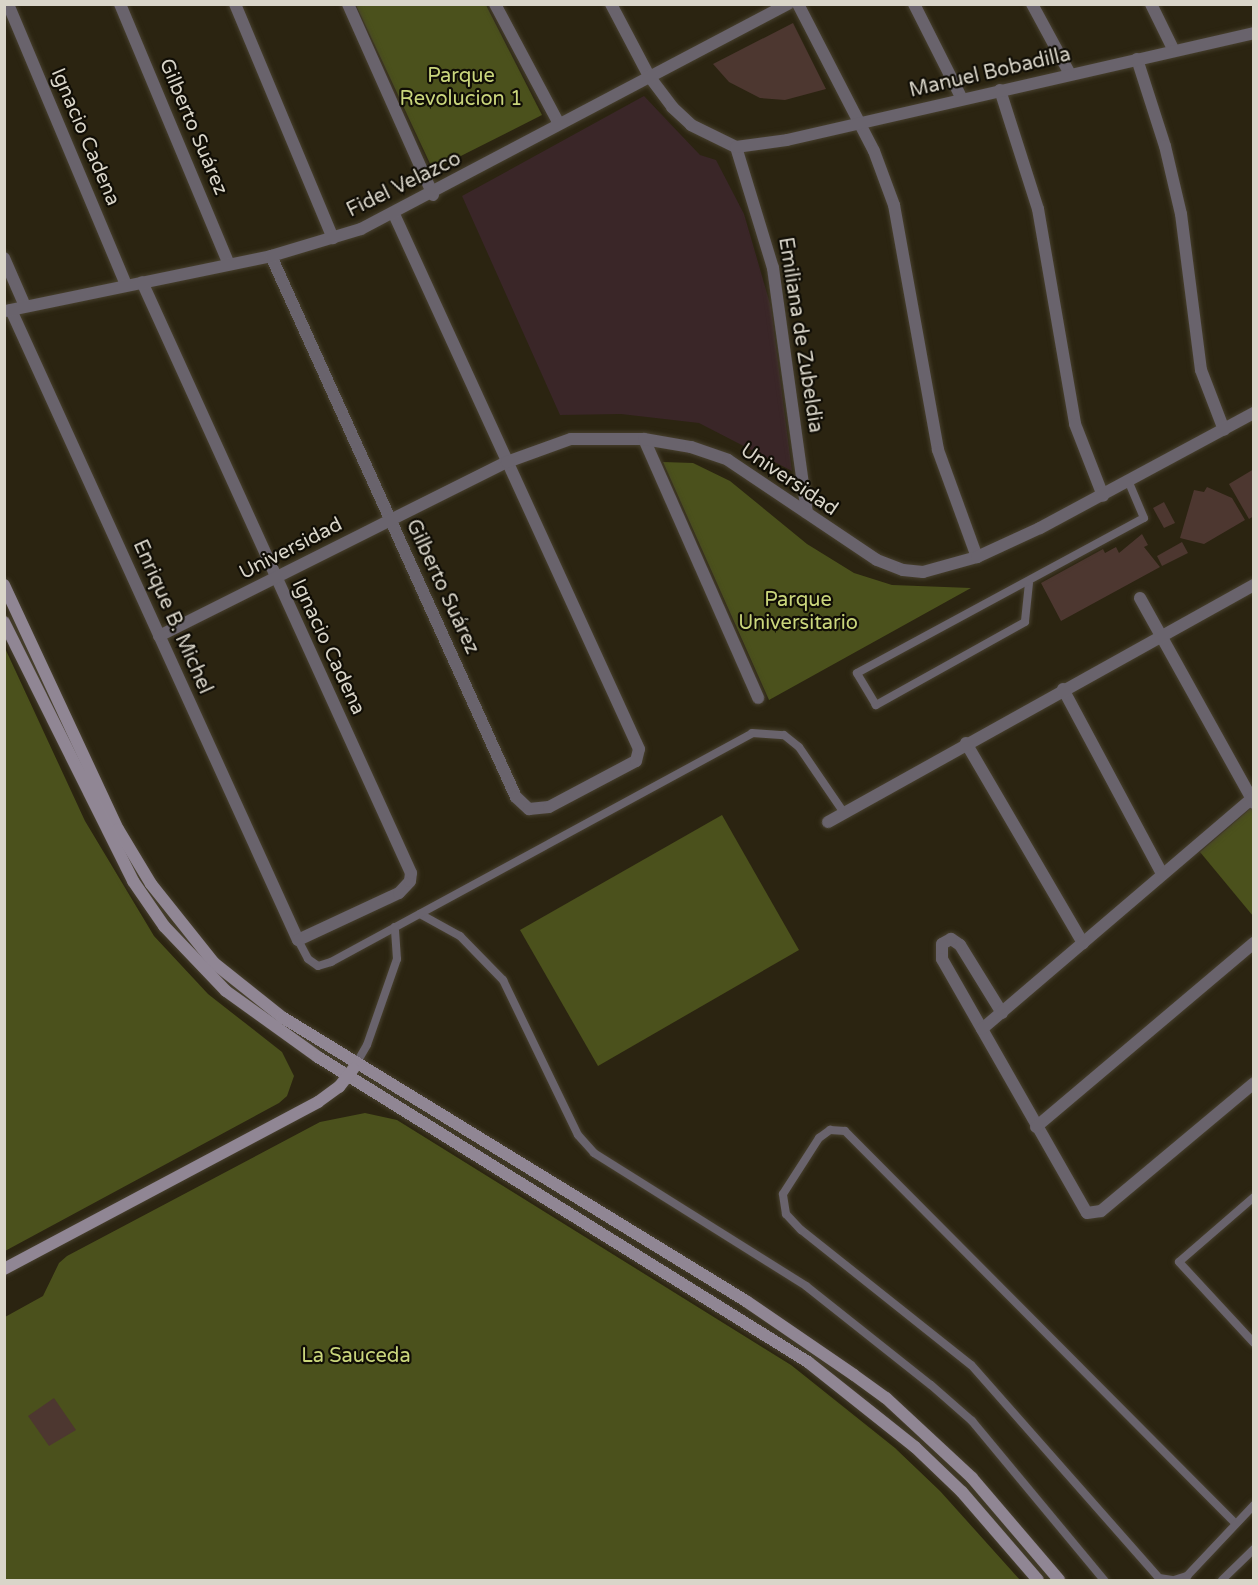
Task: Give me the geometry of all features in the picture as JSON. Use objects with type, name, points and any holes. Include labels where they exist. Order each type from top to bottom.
[{"type":"main road","points":[[4,585],[118,829],[151,885],[214,963],[282,1017],[746,1301],[854,1375],[885,1398],[972,1478],[1059,1581]]},
{"type":"main road","points":[[4,622],[112,844],[164,926],[226,991],[349,1076],[808,1362],[915,1447],[962,1492],[1038,1581]]},
{"type":"main road","points":[[4,1269],[318,1102],[349,1076],[356,1064]]},
{"type":"street","name":"Ignacio Cadena","points":[[8,4],[126,285]]},
{"type":"street","name":"Gilberto Suárez","points":[[120,4],[229,264]]},
{"type":"street","points":[[235,4],[333,238]]},
{"type":"street","points":[[348,4],[432,195]]},
{"type":"street","points":[[495,4],[560,124]]},
{"type":"street","points":[[611,4],[649,76],[691,125],[736,147]]},
{"type":"street","name":"Fidel Velazco","points":[[8,310],[271,256],[333,238],[394,214],[432,195],[649,76],[788,4]]},
{"type":"street","points":[[798,4],[860,123],[894,205],[934,433],[946,478],[977,557]]},
{"type":"street","points":[[914,4],[962,99]]},
{"type":"street","points":[[1032,4],[1070,74]]},
{"type":"street","points":[[1151,4],[1174,51]]},
{"type":"street","name":"Manuel Bobadilla","points":[[736,147],[787,140],[1254,33]]},
{"type":"street","points":[[1137,59],[1165,146],[1181,214],[1201,370],[1224,430]]},
{"type":"street","points":[[1000,90],[1038,209],[1075,424],[1103,496]]},
{"type":"street","name":"Emiliana de Zubeldia","points":[[736,147],[773,268],[807,513]]},
{"type":"street","points":[[394,214],[507,462]]},
{"type":"street","name":"Gilberto Suárez","points":[[271,256],[390,521],[522,805],[529,809],[549,807],[636,761],[639,749],[507,462]]},
{"type":"street","points":[[4,258],[26,306]]},
{"type":"street","name":"Ignacio Cadena","points":[[142,282],[275,579],[408,863],[410,881],[399,893],[298,940]]},
{"type":"street","name":"Enrique B. Michel","points":[[8,310],[298,940]]},
{"type":"street","name":"Universidad","points":[[159,636],[507,462],[571,439],[644,439],[691,447],[728,460],[807,513],[844,542],[876,561],[903,570],[923,572],[977,557],[1103,496],[1254,413]]},
{"type":"street","points":[[644,439],[758,698]]},
{"type":"street","points":[[828,822],[966,743],[1254,585]]},
{"type":"street","points":[[982,1029],[1162,874],[1253,800],[1140,598]]},
{"type":"street","points":[[1063,690],[1162,874]]},
{"type":"street","points":[[966,743],[1083,943]]},
{"type":"street","points":[[1002,1013],[960,945],[951,939],[946,941],[939,949],[942,959],[1083,1209],[1097,1213],[1254,1083]]},
{"type":"street","points":[[1036,1127],[1254,943]]},
{"type":"lane","points":[[1029,583],[1025,622],[876,705],[857,673],[1029,583],[1144,518],[1129,482]]},
{"type":"lane","points":[[298,940],[308,958],[318,966],[420,914],[752,733],[784,735],[799,747],[844,813]]},
{"type":"lane","points":[[420,914],[459,936],[503,980],[578,1135],[594,1153],[806,1286],[931,1384],[972,1421],[1104,1581]]},
{"type":"lane","points":[[356,1064],[367,1045],[397,959],[395,927]]},
{"type":"lane","points":[[1235,1523],[845,1131],[830,1130],[819,1138],[783,1194],[786,1214],[801,1230],[971,1365],[1159,1578],[1173,1581],[1187,1576],[1254,1505]]},
{"type":"lane","points":[[1254,1197],[1179,1262],[1254,1344]]},
{"type":"lane","points":[[1222,1581],[1254,1549]]},
{"type":"shaded area","points":[[644,96],[700,155],[716,160],[744,214],[771,307],[792,471],[699,423],[621,414],[560,415],[462,196]]},
{"type":"green space","name":"Parque Revolucion 1","points":[[356,5],[486,5],[542,115],[433,170]]},
{"type":"green space","name":"Parque Universitario","points":[[663,462],[693,463],[730,481],[807,544],[854,573],[892,585],[971,588],[769,700]]},
{"type":"green space","points":[[4,646],[85,821],[154,936],[208,994],[282,1052],[294,1076],[287,1096],[279,1103],[5,1251]]},
{"type":"green space","points":[[1251,808],[1254,811],[1253,916],[1200,852]]},
{"type":"green space","points":[[722,815],[799,950],[598,1066],[520,930]]},
{"type":"green space","name":"La Sauceda","points":[[365,1113],[397,1120],[791,1365],[895,1448],[940,1491],[1020,1580],[5,1580],[5,1317],[43,1296],[59,1263],[67,1256],[320,1122]]},
{"type":"building","points":[[793,23],[826,89],[785,100],[760,98],[729,82],[713,64]]},
{"type":"building","points":[[1254,469],[1254,516],[1249,519],[1229,484]]},
{"type":"building","points":[[1207,487],[1232,498],[1245,520],[1204,544],[1180,538],[1194,490],[1204,492]]},
{"type":"building","points":[[1164,502],[1175,523],[1164,528],[1153,508]]},
{"type":"building","points":[[1142,534],[1148,545],[1144,547],[1160,567],[1061,621],[1041,583],[1103,549],[1105,553],[1116,547],[1119,553]]},
{"type":"building","points":[[1182,542],[1188,553],[1162,566],[1157,556]]},
{"type":"building","points":[[54,1398],[76,1430],[49,1446],[28,1416]]}]
